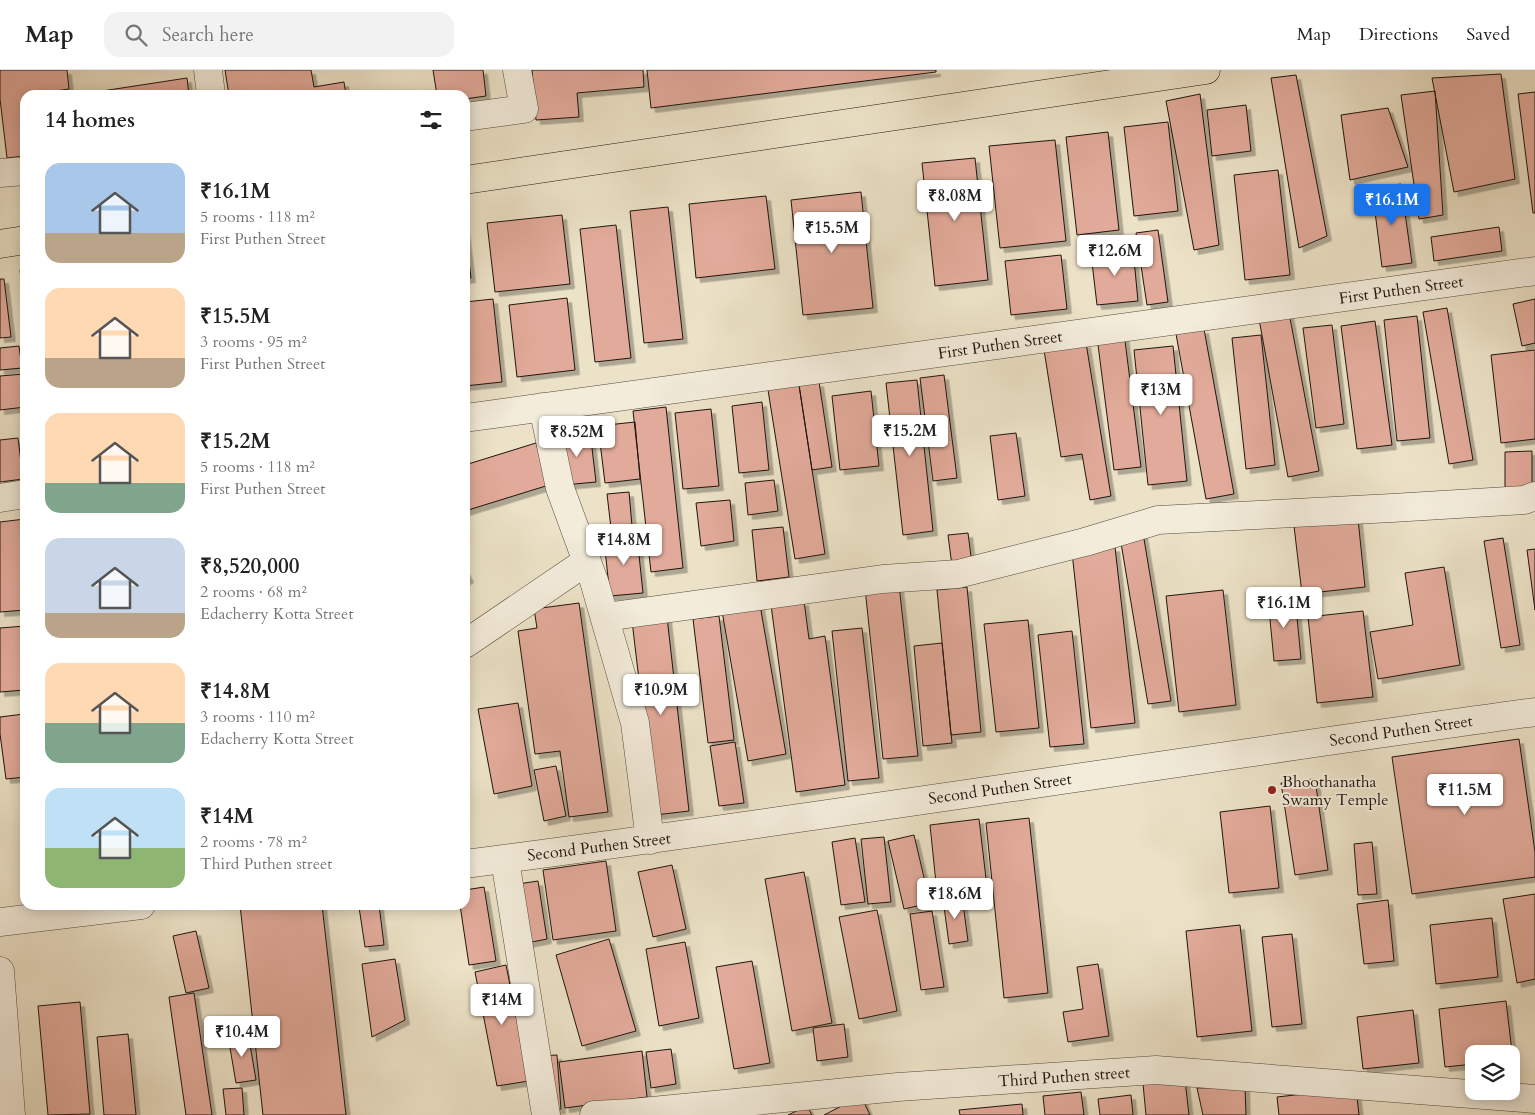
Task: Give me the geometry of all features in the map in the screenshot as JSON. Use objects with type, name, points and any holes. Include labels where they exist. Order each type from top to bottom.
[{"type":"main road","points":[[470,179],[1206,70]]},
{"type":"main road","points":[[0,244],[20,241]]},
{"type":"street","points":[[208,70],[211,90]]},
{"type":"street","points":[[470,116],[524,109],[517,70]]},
{"type":"street","points":[[0,173],[20,171]]},
{"type":"street","name":"First Puthen Street","points":[[470,417],[1535,271]]},
{"type":"street","points":[[470,864],[650,840],[635,723],[605,617],[560,488],[543,407]]},
{"type":"street","points":[[0,498],[20,495]]},
{"type":"street","points":[[605,617],[883,579],[958,574],[1085,542],[1158,520],[1524,500],[1535,496]]},
{"type":"street","points":[[470,641],[587,561]]},
{"type":"street","name":"Second Puthen Street","points":[[470,863],[650,840],[1294,745],[1535,712]]},
{"type":"street","points":[[505,860],[546,1115]]},
{"type":"street","points":[[0,922],[98,910]]},
{"type":"street","points":[[0,971],[11,1115]]},
{"type":"street","name":"Third Puthen street","points":[[594,1115],[633,1114],[898,1087],[1156,1070],[1535,1100]]},
{"type":"building","points":[[0,70],[67,70],[69,89],[20,90],[20,157],[7,158],[0,99]]},
{"type":"building","points":[[225,70],[311,70],[314,87],[344,82],[345,90],[228,90]]},
{"type":"building","points":[[433,70],[483,70],[486,96],[470,98],[470,90],[436,90]]},
{"type":"building","points":[[532,70],[643,70],[644,87],[577,93],[579,117],[536,120]]},
{"type":"building","points":[[647,70],[936,70],[936,72],[651,108]]},
{"type":"building","points":[[1501,74],[1515,179],[1454,192],[1432,78]]},
{"type":"building","points":[[1296,75],[1327,236],[1299,248],[1271,78]]},
{"type":"building","points":[[187,78],[188,90],[109,90]]},
{"type":"building","points":[[1435,91],[1443,215],[1419,219],[1401,95]]},
{"type":"building","points":[[1535,92],[1535,213],[1533,213],[1518,94]]},
{"type":"building","points":[[1200,94],[1219,245],[1194,250],[1166,101]]},
{"type":"building","points":[[1246,105],[1251,151],[1212,156],[1207,110]]},
{"type":"building","points":[[1388,108],[1408,167],[1350,180],[1341,115]]},
{"type":"building","points":[[1168,122],[1178,211],[1134,216],[1124,127]]},
{"type":"building","points":[[1108,132],[1119,230],[1077,235],[1066,137]]},
{"type":"building","points":[[1055,140],[1066,241],[1000,248],[989,146]]},
{"type":"building","points":[[975,158],[988,280],[935,286],[922,163]]},
{"type":"building","points":[[1278,170],[1290,275],[1245,280],[1234,175]]},
{"type":"building","points":[[1401,184],[1412,263],[1382,267],[1372,188]]},
{"type":"building","points":[[861,192],[873,308],[803,315],[791,200]]},
{"type":"building","points":[[766,196],[775,269],[696,278],[689,204]]},
{"type":"building","points":[[668,207],[683,339],[644,343],[630,211]]},
{"type":"building","points":[[562,215],[570,284],[495,292],[487,223]]},
{"type":"building","points":[[616,225],[631,358],[595,362],[580,229]]},
{"type":"building","points":[[1499,227],[1502,251],[1434,261],[1431,237]]},
{"type":"building","points":[[1158,230],[1168,302],[1147,305],[1136,233]]},
{"type":"building","points":[[1133,249],[1138,301],[1097,305],[1091,254]]},
{"type":"building","points":[[1061,255],[1067,309],[1011,315],[1005,261]]},
{"type":"building","points":[[0,279],[4,279],[11,337],[0,338]]},
{"type":"building","points":[[567,298],[575,370],[517,377],[509,305]]},
{"type":"building","points":[[493,299],[502,382],[470,385],[470,301]]},
{"type":"building","points":[[1535,299],[1535,343],[1522,346],[1513,304]]},
{"type":"building","points":[[1447,308],[1473,460],[1449,464],[1423,312]]},
{"type":"building","points":[[1289,313],[1319,471],[1288,477],[1259,319]]},
{"type":"building","points":[[1417,316],[1430,438],[1397,441],[1384,320]]},
{"type":"building","points":[[1375,321],[1392,445],[1357,449],[1341,326]]},
{"type":"building","points":[[1332,325],[1344,424],[1316,428],[1303,328]]},
{"type":"building","points":[[1204,329],[1234,494],[1206,499],[1176,334]]},
{"type":"building","points":[[1124,333],[1141,467],[1114,470],[1097,337]]},
{"type":"building","points":[[1261,335],[1275,465],[1246,469],[1232,338]]},
{"type":"building","points":[[1086,343],[1111,496],[1090,500],[1082,454],[1061,457],[1044,350]]},
{"type":"building","points":[[19,346],[20,368],[0,370],[0,348]]},
{"type":"building","points":[[1173,346],[1187,481],[1148,485],[1134,350]]},
{"type":"building","points":[[1535,350],[1535,439],[1501,443],[1491,355]]},
{"type":"building","points":[[20,374],[20,408],[0,410],[0,376]]},
{"type":"building","points":[[944,375],[957,478],[933,481],[920,378]]},
{"type":"building","points":[[917,380],[933,531],[903,535],[886,383]]},
{"type":"building","points":[[819,382],[832,467],[812,470],[799,385]]},
{"type":"building","points":[[799,385],[825,554],[795,559],[768,390]]},
{"type":"building","points":[[871,391],[879,466],[840,470],[832,396]]},
{"type":"building","points":[[762,402],[769,470],[739,473],[732,406]]},
{"type":"building","points":[[666,407],[683,568],[651,572],[633,411]]},
{"type":"building","points":[[711,409],[719,486],[683,489],[675,413]]},
{"type":"building","points":[[635,422],[640,479],[605,483],[598,426]]},
{"type":"building","points":[[590,431],[596,482],[564,485],[558,434]]},
{"type":"building","points":[[1016,433],[1025,496],[998,500],[990,436]]},
{"type":"building","points":[[18,438],[20,479],[0,482],[0,440]]},
{"type":"building","points":[[536,443],[549,485],[470,509],[470,463]]},
{"type":"building","points":[[1532,451],[1532,491],[1505,491],[1505,452]]},
{"type":"building","points":[[774,480],[778,511],[748,515],[745,483]]},
{"type":"building","points":[[629,492],[632,526],[611,528],[607,494]]},
{"type":"building","points":[[730,500],[734,541],[701,546],[696,503]]},
{"type":"building","points":[[1358,519],[1365,587],[1302,594],[1294,526]]},
{"type":"building","points":[[20,520],[20,610],[0,612],[0,522]]},
{"type":"building","points":[[783,527],[789,577],[757,581],[752,530]]},
{"type":"building","points":[[968,533],[972,564],[952,566],[948,535]]},
{"type":"building","points":[[1143,533],[1171,701],[1148,704],[1120,537]]},
{"type":"building","points":[[637,536],[643,593],[610,596],[604,540]]},
{"type":"building","points":[[1503,538],[1520,645],[1501,648],[1484,541]]},
{"type":"building","points":[[1115,547],[1135,723],[1091,728],[1072,552]]},
{"type":"building","points":[[1535,549],[1535,610],[1527,550]]},
{"type":"building","points":[[1444,567],[1460,665],[1378,679],[1370,632],[1413,625],[1405,573]]},
{"type":"building","points":[[899,585],[918,756],[883,759],[865,588]]},
{"type":"building","points":[[967,587],[981,732],[951,735],[937,590]]},
{"type":"building","points":[[1223,590],[1236,705],[1179,712],[1166,596]]},
{"type":"building","points":[[1295,597],[1301,659],[1274,661],[1268,599]]},
{"type":"building","points":[[804,601],[809,639],[825,636],[845,785],[796,792],[771,605]]},
{"type":"building","points":[[579,603],[608,812],[569,817],[560,751],[535,754],[518,631],[537,628],[534,609]]},
{"type":"building","points":[[760,605],[786,754],[748,761],[722,611]]},
{"type":"building","points":[[1363,611],[1373,697],[1317,703],[1308,617]]},
{"type":"building","points":[[719,616],[734,740],[708,743],[693,619]]},
{"type":"building","points":[[667,617],[689,811],[655,815],[632,621]]},
{"type":"building","points":[[1028,620],[1039,728],[996,732],[984,624]]},
{"type":"building","points":[[20,626],[20,690],[0,692],[0,628]]},
{"type":"building","points":[[862,628],[879,778],[848,781],[832,631]]},
{"type":"building","points":[[1072,631],[1084,744],[1050,747],[1038,635]]},
{"type":"building","points":[[942,643],[952,743],[923,746],[914,646]]},
{"type":"building","points":[[518,703],[532,786],[494,794],[478,709]]},
{"type":"building","points":[[20,714],[20,778],[6,779],[0,734],[0,717]]},
{"type":"building","points":[[1519,739],[1535,852],[1535,877],[1412,894],[1392,757]]},
{"type":"building","points":[[735,742],[744,803],[719,806],[710,746]]},
{"type":"building","points":[[556,766],[566,816],[544,821],[534,770]]},
{"type":"building","points":[[1315,779],[1328,870],[1295,875],[1281,783]]},
{"type":"building","points":[[1270,806],[1279,888],[1229,893],[1220,812]]},
{"type":"building","points":[[1029,818],[1048,993],[1004,998],[986,823]]},
{"type":"building","points":[[979,819],[987,887],[937,893],[930,825]]},
{"type":"building","points":[[914,835],[930,903],[904,909],[888,841]]},
{"type":"building","points":[[884,837],[891,902],[868,904],[861,839]]},
{"type":"building","points":[[855,838],[865,902],[841,905],[832,842]]},
{"type":"building","points":[[1372,842],[1377,894],[1358,895],[1354,844]]},
{"type":"building","points":[[606,861],[616,931],[553,940],[543,870]]},
{"type":"building","points":[[672,865],[686,929],[653,937],[638,872]]},
{"type":"building","points":[[804,872],[832,1023],[792,1031],[765,879]]},
{"type":"building","points":[[538,881],[547,939],[527,943],[518,884]]},
{"type":"building","points":[[484,887],[496,961],[469,965],[461,910],[470,910],[470,889]]},
{"type":"building","points":[[1535,894],[1535,979],[1517,983],[1503,899]]},
{"type":"building","points":[[962,896],[968,941],[949,944],[943,899]]},
{"type":"building","points":[[1388,900],[1394,961],[1364,964],[1357,904]]},
{"type":"building","points":[[241,910],[323,910],[346,1115],[263,1115]]},
{"type":"building","points":[[359,910],[380,910],[384,945],[365,947]]},
{"type":"building","points":[[877,910],[897,1011],[859,1019],[839,917]]},
{"type":"building","points":[[932,911],[944,987],[921,990],[910,914]]},
{"type":"building","points":[[1492,918],[1498,977],[1436,984],[1430,925]]},
{"type":"building","points":[[1240,925],[1252,1031],[1197,1037],[1186,931]]},
{"type":"building","points":[[196,931],[209,988],[186,993],[173,936]]},
{"type":"building","points":[[1292,934],[1302,1024],[1272,1027],[1262,937]]},
{"type":"building","points":[[609,939],[636,1031],[582,1046],[556,955]]},
{"type":"building","points":[[685,942],[699,1018],[659,1026],[646,949]]},
{"type":"building","points":[[395,959],[405,1020],[372,1037],[362,964]]},
{"type":"building","points":[[752,961],[770,1063],[734,1069],[716,967]]},
{"type":"building","points":[[1098,964],[1109,1036],[1068,1042],[1063,1012],[1083,1009],[1077,967]]},
{"type":"building","points":[[506,965],[529,1081],[497,1086],[475,972]]},
{"type":"building","points":[[194,993],[212,1115],[186,1115],[169,997]]},
{"type":"building","points":[[1506,1001],[1511,1045],[1465,1045],[1465,1065],[1445,1067],[1439,1009]]},
{"type":"building","points":[[80,1002],[90,1114],[48,1115],[38,1006]]},
{"type":"building","points":[[1413,1010],[1419,1063],[1363,1069],[1357,1017]]},
{"type":"building","points":[[844,1024],[848,1057],[817,1061],[813,1028]]},
{"type":"building","points":[[248,1033],[256,1080],[236,1083],[228,1036]]},
{"type":"building","points":[[128,1034],[136,1115],[104,1115],[97,1037]]},
{"type":"building","points":[[671,1049],[676,1084],[651,1088],[646,1052]]},
{"type":"building","points":[[642,1051],[647,1097],[565,1108],[559,1062]]},
{"type":"building","points":[[557,1055],[561,1109],[547,1110],[541,1056]]},
{"type":"building","points":[[1185,1080],[1189,1115],[1146,1115],[1143,1084]]},
{"type":"building","points":[[1245,1087],[1246,1115],[1203,1115],[1197,1088]]},
{"type":"building","points":[[242,1088],[244,1115],[226,1115],[223,1089]]},
{"type":"building","points":[[1356,1088],[1359,1115],[1279,1115],[1277,1097]]},
{"type":"building","points":[[1081,1092],[1084,1115],[1045,1115],[1043,1096]]},
{"type":"building","points":[[1131,1095],[1133,1115],[1100,1115],[1098,1099]]},
{"type":"building","points":[[861,1096],[870,1115],[824,1115]]},
{"type":"building","points":[[1022,1104],[1023,1115],[960,1115],[959,1110]]},
{"type":"building","points":[[807,1106],[812,1115],[788,1115]]},
{"type":"place","name":"Bhoothanatha Swamy Temple","points":[[1272,790]]}]
